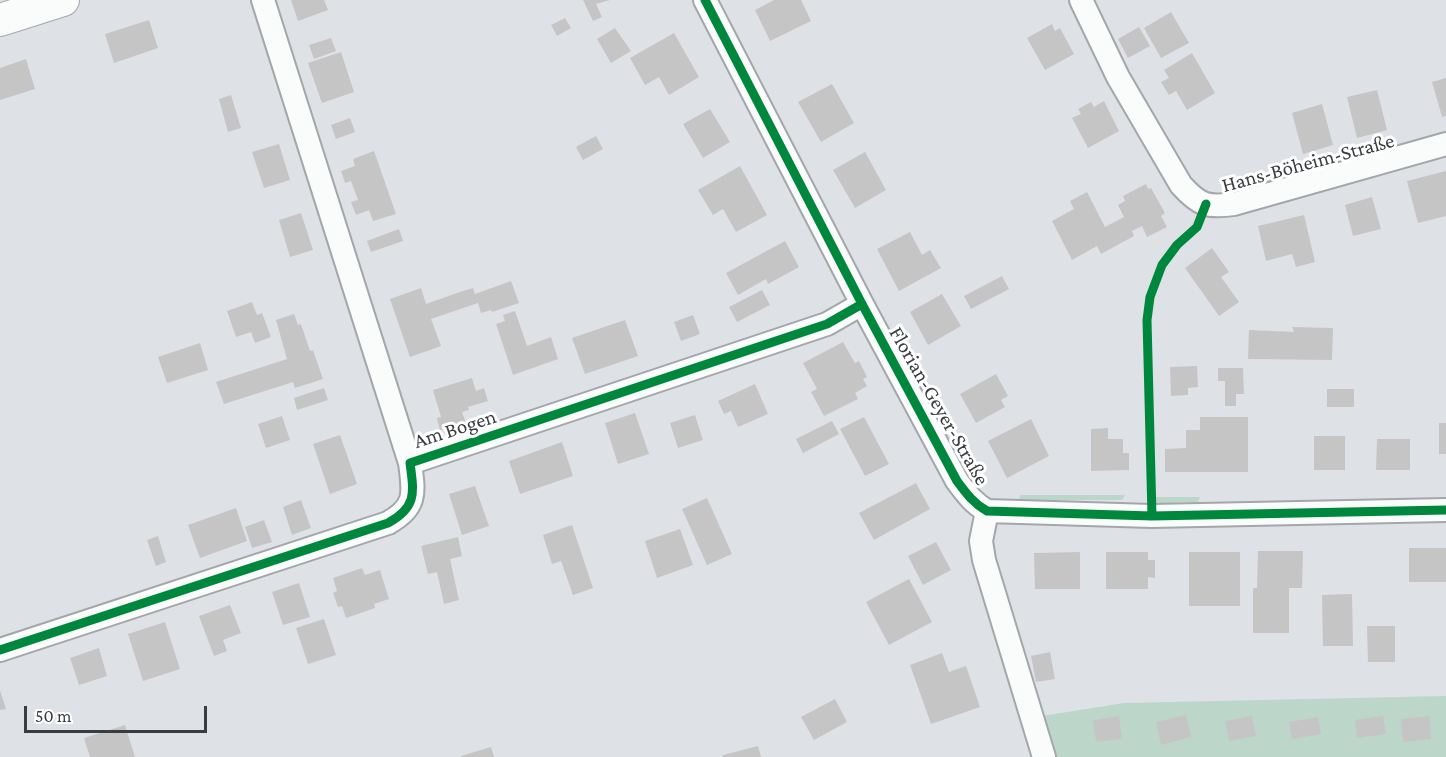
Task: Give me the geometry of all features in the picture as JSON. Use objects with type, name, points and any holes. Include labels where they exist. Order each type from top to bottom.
[{"type":"main road","points":[[0,20],[63,0]]},
{"type":"street","name":"Am Bogen","points":[[0,650],[388,523],[407,510],[413,499],[410,463],[263,0]]},
{"type":"street","name":"Florian-Geyer-Straße","points":[[705,0],[862,304],[957,481],[969,498],[987,511],[1152,516],[1446,510]]},
{"type":"street","name":"Hans-Böheim-Straße","points":[[1081,0],[1118,77],[1181,185],[1194,200],[1218,207],[1234,204],[1446,144]]},
{"type":"street","name":"Am Bogen","points":[[410,463],[827,324],[862,304]]},
{"type":"street","name":"Florian-Geyer-Straße","points":[[987,511],[981,541],[984,560],[1044,757]]},
{"type":"green space","points":[[1020,495],[1125,495],[1122,500],[1019,500]]},
{"type":"green space","points":[[1155,497],[1200,497],[1198,502],[1179,502],[1173,510],[1155,511]]},
{"type":"green space","points":[[1446,696],[1446,757],[1055,757],[1042,716],[1124,703]]},
{"type":"building","points":[[291,0],[324,0],[328,10],[298,21]]},
{"type":"building","points":[[583,0],[610,0],[596,4],[602,17],[593,21]]},
{"type":"building","points":[[774,0],[801,0],[811,21],[770,41],[755,10]]},
{"type":"building","points":[[1171,12],[1189,43],[1161,58],[1144,28]]},
{"type":"building","points":[[565,18],[571,28],[557,36],[551,25]]},
{"type":"building","points":[[149,20],[158,48],[114,63],[105,34]]},
{"type":"building","points":[[1052,24],[1055,31],[1060,28],[1074,54],[1045,70],[1027,38]]},
{"type":"building","points":[[1139,27],[1150,46],[1128,58],[1118,39]]},
{"type":"building","points":[[615,28],[631,51],[611,63],[597,39]]},
{"type":"building","points":[[674,33],[699,77],[669,95],[659,77],[645,85],[630,58]]},
{"type":"building","points":[[331,38],[336,51],[314,59],[309,45]]},
{"type":"building","points":[[341,52],[354,92],[322,103],[308,63]]},
{"type":"building","points":[[1192,53],[1215,93],[1187,110],[1176,91],[1169,95],[1161,82],[1169,78],[1164,70]]},
{"type":"building","points":[[26,59],[35,89],[0,100],[0,68]]},
{"type":"building","points":[[1446,78],[1446,116],[1442,117],[1432,82]]},
{"type":"building","points":[[832,84],[854,123],[821,142],[798,102]]},
{"type":"building","points":[[1377,90],[1387,130],[1357,138],[1347,97]]},
{"type":"building","points":[[231,95],[241,128],[228,132],[219,99]]},
{"type":"building","points":[[1104,101],[1119,131],[1088,148],[1072,118],[1081,114],[1078,109],[1091,102],[1094,107]]},
{"type":"building","points":[[1322,104],[1333,145],[1303,154],[1292,113]]},
{"type":"building","points":[[710,109],[730,142],[703,158],[683,124]]},
{"type":"building","points":[[350,118],[355,132],[336,139],[331,125]]},
{"type":"building","points":[[596,136],[603,149],[583,160],[576,147]]},
{"type":"building","points":[[279,144],[290,180],[264,188],[252,152]]},
{"type":"building","points":[[374,151],[396,214],[373,221],[369,210],[356,215],[351,202],[358,200],[351,181],[345,183],[341,171],[355,166],[353,159]]},
{"type":"building","points":[[865,152],[886,190],[855,208],[833,170]]},
{"type":"building","points":[[740,166],[767,215],[736,232],[723,209],[713,215],[698,190]]},
{"type":"building","points":[[1446,171],[1446,216],[1418,223],[1407,181]]},
{"type":"building","points":[[1146,184],[1148,189],[1151,188],[1165,213],[1161,216],[1167,227],[1147,237],[1142,226],[1132,231],[1134,236],[1101,254],[1097,246],[1072,260],[1052,221],[1074,209],[1070,201],[1087,192],[1105,227],[1124,217],[1118,205],[1125,201],[1123,196]]},
{"type":"building","points":[[1372,197],[1381,229],[1353,236],[1345,205]]},
{"type":"building","points":[[301,213],[313,250],[290,257],[279,220]]},
{"type":"building","points":[[1304,215],[1315,262],[1296,267],[1292,254],[1266,261],[1258,226]]},
{"type":"building","points":[[399,229],[403,241],[371,252],[367,241]]},
{"type":"building","points":[[910,232],[922,255],[930,250],[941,268],[899,291],[877,249]]},
{"type":"building","points":[[785,241],[799,267],[768,284],[766,279],[738,295],[726,273]]},
{"type":"building","points":[[1212,248],[1229,272],[1221,277],[1239,302],[1219,316],[1185,268]]},
{"type":"building","points":[[1002,276],[1009,289],[971,309],[964,296]]},
{"type":"building","points":[[511,281],[519,303],[492,312],[491,310],[481,313],[478,303],[431,319],[441,346],[410,357],[390,299],[421,288],[426,304],[473,288],[475,294]]},
{"type":"building","points":[[762,290],[770,305],[737,322],[729,307]]},
{"type":"building","points":[[942,294],[961,326],[928,345],[910,312]]},
{"type":"building","points":[[252,302],[257,315],[262,313],[271,337],[255,343],[251,332],[236,337],[227,311]]},
{"type":"building","points":[[515,311],[527,346],[551,337],[558,359],[513,375],[496,324],[505,321],[503,315]]},
{"type":"building","points":[[294,314],[298,325],[301,324],[310,351],[313,350],[323,379],[295,388],[293,382],[224,404],[216,382],[287,359],[276,320]]},
{"type":"building","points":[[693,315],[700,334],[681,341],[674,322]]},
{"type":"building","points":[[625,320],[638,356],[585,374],[572,338]]},
{"type":"building","points":[[1292,327],[1333,328],[1332,360],[1248,359],[1249,330],[1294,332]]},
{"type":"building","points":[[843,342],[855,363],[859,361],[867,377],[863,379],[867,386],[855,393],[858,399],[824,416],[811,392],[817,389],[803,363]]},
{"type":"building","points":[[200,343],[208,370],[167,383],[158,357]]},
{"type":"building","points":[[1197,366],[1198,387],[1188,388],[1188,395],[1171,396],[1170,367]]},
{"type":"building","points":[[1218,368],[1243,368],[1244,394],[1236,394],[1236,406],[1225,406],[1225,381],[1218,381]]},
{"type":"building","points":[[996,374],[1008,396],[1001,400],[1005,407],[976,423],[960,394]]},
{"type":"building","points":[[472,378],[476,391],[484,388],[488,401],[468,407],[469,410],[462,412],[466,423],[440,431],[437,418],[441,417],[433,390]]},
{"type":"building","points":[[755,384],[768,414],[738,427],[731,411],[724,414],[718,401]]},
{"type":"building","points":[[324,388],[328,400],[297,410],[294,398]]},
{"type":"building","points":[[1327,389],[1354,389],[1354,407],[1327,407]]},
{"type":"building","points":[[635,413],[649,454],[618,464],[605,423]]},
{"type":"building","points":[[695,415],[703,440],[678,448],[670,423]]},
{"type":"building","points":[[282,416],[290,440],[266,448],[258,424]]},
{"type":"building","points":[[864,417],[889,464],[865,476],[840,429]]},
{"type":"building","points":[[1200,417],[1248,417],[1248,472],[1165,472],[1165,449],[1186,448],[1186,430],[1200,430]]},
{"type":"building","points":[[1031,419],[1049,456],[1007,478],[988,441]]},
{"type":"building","points":[[832,421],[839,434],[803,453],[796,439]]},
{"type":"building","points":[[1439,423],[1446,423],[1446,454],[1439,454]]},
{"type":"building","points":[[1108,428],[1108,439],[1123,439],[1123,453],[1129,453],[1129,470],[1091,471],[1091,429]]},
{"type":"building","points":[[340,435],[357,484],[330,494],[313,444]]},
{"type":"building","points":[[1314,436],[1345,436],[1345,470],[1314,470]]},
{"type":"building","points":[[1377,439],[1410,439],[1410,470],[1376,470]]},
{"type":"building","points":[[562,442],[573,476],[520,494],[509,461]]},
{"type":"building","points":[[916,483],[930,509],[874,540],[859,513]]},
{"type":"building","points":[[475,486],[489,526],[462,535],[449,494]]},
{"type":"building","points":[[707,498],[732,554],[707,565],[682,509]]},
{"type":"building","points":[[301,500],[311,528],[292,535],[283,507]]},
{"type":"building","points":[[236,508],[247,541],[200,558],[188,525]]},
{"type":"building","points":[[264,520],[272,542],[252,548],[245,527]]},
{"type":"building","points":[[572,525],[593,588],[573,595],[561,561],[552,564],[543,535]]},
{"type":"building","points":[[680,529],[693,565],[657,578],[645,541]]},
{"type":"building","points":[[158,536],[166,562],[156,566],[147,540]]},
{"type":"building","points":[[458,537],[462,556],[450,559],[459,600],[444,604],[437,572],[428,574],[421,546]]},
{"type":"building","points":[[936,542],[951,570],[923,585],[908,556]]},
{"type":"building","points":[[1409,548],[1446,548],[1446,582],[1409,582]]},
{"type":"building","points":[[1258,551],[1303,551],[1302,588],[1289,588],[1289,633],[1253,633],[1253,588],[1257,588]]},
{"type":"building","points":[[1080,552],[1080,589],[1035,589],[1034,553]]},
{"type":"building","points":[[1106,552],[1148,552],[1148,560],[1155,560],[1155,578],[1148,577],[1148,589],[1106,589]]},
{"type":"building","points":[[1189,552],[1240,552],[1240,606],[1189,606]]},
{"type":"building","points":[[362,568],[365,575],[380,570],[389,599],[374,604],[375,608],[346,618],[342,606],[338,607],[333,593],[337,591],[333,578]]},
{"type":"building","points":[[909,579],[932,622],[889,645],[866,602]]},
{"type":"building","points":[[299,583],[310,617],[283,625],[272,592]]},
{"type":"building","points":[[1352,594],[1353,646],[1323,646],[1322,595]]},
{"type":"building","points":[[230,605],[241,633],[223,640],[227,651],[214,656],[199,616]]},
{"type":"building","points":[[324,619],[336,655],[308,664],[296,628]]},
{"type":"building","points":[[165,622],[180,669],[143,681],[128,634]]},
{"type":"building","points":[[1367,626],[1395,626],[1395,662],[1368,662]]},
{"type":"building","points":[[99,648],[107,676],[79,685],[70,658]]},
{"type":"building","points":[[1050,652],[1055,679],[1036,682],[1031,656]]},
{"type":"building","points":[[942,653],[949,672],[966,666],[980,707],[931,724],[910,665]]},
{"type":"building","points":[[0,690],[6,709],[0,710]]},
{"type":"building","points":[[835,699],[847,722],[814,740],[801,717]]},
{"type":"building","points":[[1186,715],[1191,737],[1161,745],[1156,722]]},
{"type":"building","points":[[1119,716],[1122,739],[1096,742],[1093,720]]},
{"type":"building","points":[[1252,716],[1256,736],[1229,741],[1225,721]]},
{"type":"building","points":[[1383,716],[1386,734],[1357,738],[1355,720]]},
{"type":"building","points":[[1429,716],[1431,739],[1403,742],[1401,719]]},
{"type":"building","points":[[1318,717],[1321,734],[1292,739],[1289,722]]},
{"type":"building","points":[[125,725],[135,757],[90,757],[84,738]]},
{"type":"building","points":[[758,746],[761,757],[723,757],[723,755]]},
{"type":"building","points":[[491,747],[494,757],[461,757],[461,756]]},
{"type":"cycle path","points":[[705,0],[862,304],[957,481],[970,498],[982,508],[987,511],[1152,516],[1446,510]]},
{"type":"cycle path","points":[[1152,516],[1147,320],[1150,297],[1162,265],[1177,245],[1197,227],[1206,204]]},
{"type":"cycle path","points":[[0,650],[388,523],[409,505],[412,491],[410,463],[827,324],[862,304]]}]
